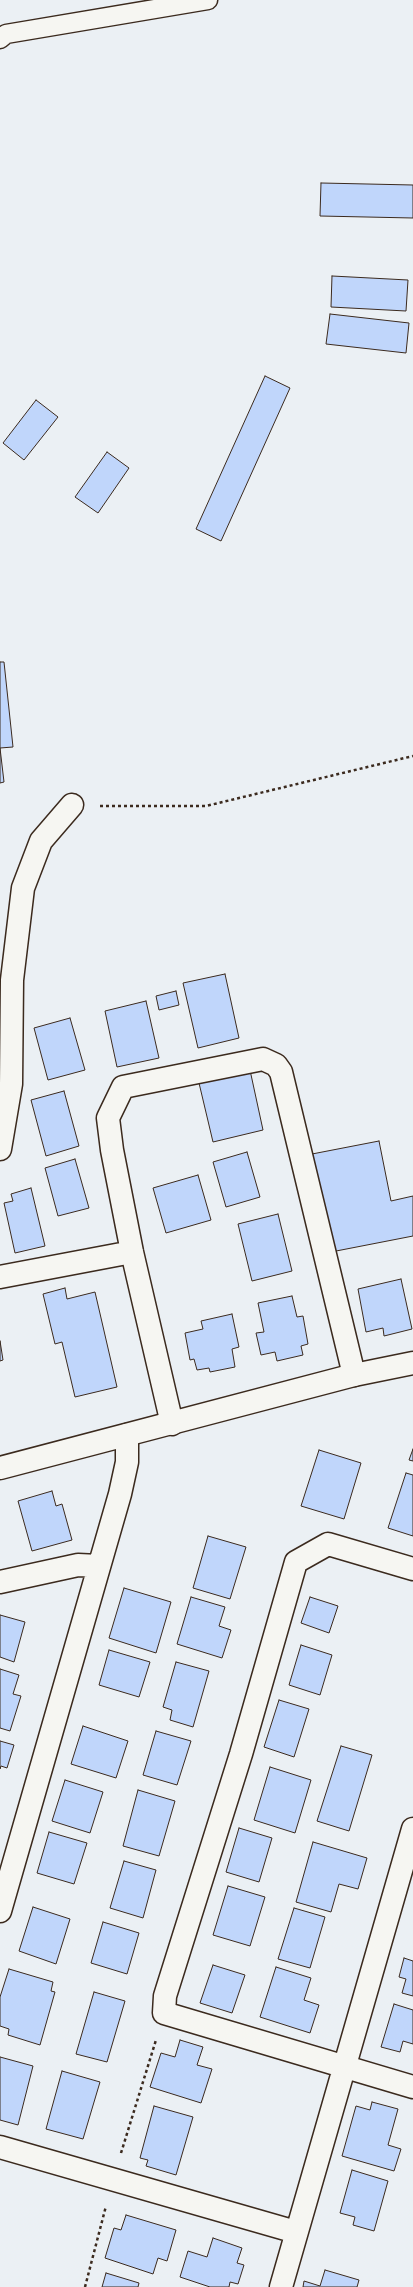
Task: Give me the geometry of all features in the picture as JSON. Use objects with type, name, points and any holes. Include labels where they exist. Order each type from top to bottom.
[{"type":"street","points":[[0,1149],[10,1084],[12,980],[23,888],[41,841],[72,805]]},
{"type":"street","points":[[172,1424],[132,1252],[108,1118],[123,1087],[263,1059],[276,1065],[281,1072],[354,1375]]},
{"type":"street","points":[[0,1277],[132,1252]]},
{"type":"street","points":[[0,1468],[354,1375],[413,1363]]},
{"type":"street","points":[[0,1911],[99,1566],[127,1462],[127,1435]]},
{"type":"street","points":[[413,1569],[328,1544],[296,1562],[241,1754],[165,1996],[164,2013],[413,2087]]},
{"type":"street","points":[[0,1582],[78,1565],[99,1566]]},
{"type":"street","points":[[281,2287],[413,1829]]},
{"type":"street","points":[[0,2147],[296,2232]]},
{"type":"lane","points":[[0,39],[6,34],[208,0]]},
{"type":"path","points":[[72,805],[162,808],[206,806],[413,756]]},
{"type":"path","points":[[85,2287],[113,2179],[164,2013]]},
{"type":"building","points":[[321,183],[413,185],[413,218],[320,216]]},
{"type":"building","points":[[332,276],[408,280],[406,311],[331,307]]},
{"type":"building","points":[[330,314],[409,323],[406,353],[326,344]]},
{"type":"building","points":[[265,376],[290,388],[221,541],[196,529]]},
{"type":"building","points":[[36,400],[58,417],[24,460],[3,443]]},
{"type":"building","points":[[107,452],[129,468],[98,513],[75,497]]},
{"type":"building","points":[[0,662],[4,662],[13,747],[0,748]]},
{"type":"building","points":[[0,748],[4,782],[0,783]]},
{"type":"building","points":[[225,974],[239,1038],[198,1048],[183,983]]},
{"type":"building","points":[[176,991],[179,1005],[159,1010],[156,996]]},
{"type":"building","points":[[146,1001],[159,1058],[117,1067],[105,1011]]},
{"type":"building","points":[[70,1018],[85,1070],[48,1080],[34,1028]]},
{"type":"building","points":[[250,1070],[263,1130],[213,1142],[199,1083]]},
{"type":"building","points":[[64,1091],[79,1146],[46,1156],[31,1100]]},
{"type":"building","points":[[379,1141],[391,1201],[413,1196],[413,1236],[331,1252],[312,1154]]},
{"type":"building","points":[[247,1152],[260,1197],[226,1207],[213,1162]]},
{"type":"building","points":[[75,1159],[89,1208],[58,1216],[45,1168]]},
{"type":"building","points":[[198,1175],[211,1220],[166,1233],[153,1188]]},
{"type":"building","points":[[31,1188],[45,1246],[15,1253],[4,1203],[13,1201],[11,1194]]},
{"type":"building","points":[[278,1214],[292,1271],[252,1281],[238,1224]]},
{"type":"building","points":[[401,1279],[412,1329],[384,1336],[383,1328],[366,1332],[358,1289]]},
{"type":"building","points":[[65,1288],[67,1299],[95,1292],[117,1387],[75,1397],[62,1342],[55,1344],[43,1294]]},
{"type":"building","points":[[292,1296],[297,1317],[303,1316],[308,1344],[301,1346],[303,1355],[277,1361],[275,1352],[261,1355],[256,1333],[264,1332],[258,1303]]},
{"type":"building","points":[[232,1314],[239,1347],[232,1349],[235,1367],[210,1372],[209,1368],[197,1370],[194,1359],[190,1360],[185,1333],[203,1329],[201,1321]]},
{"type":"building","points":[[0,1341],[3,1360],[0,1361]]},
{"type":"building","points":[[413,1449],[413,1461],[409,1460]]},
{"type":"building","points":[[319,1450],[361,1463],[344,1519],[301,1506]]},
{"type":"building","points":[[406,1473],[413,1475],[413,1536],[388,1528]]},
{"type":"building","points":[[52,1491],[56,1506],[62,1504],[72,1540],[32,1551],[18,1501]]},
{"type":"building","points":[[208,1536],[246,1547],[230,1599],[193,1588]]},
{"type":"building","points":[[124,1588],[171,1602],[156,1653],[109,1638]]},
{"type":"building","points":[[191,1597],[225,1607],[219,1626],[231,1630],[222,1658],[177,1644]]},
{"type":"building","points":[[310,1597],[338,1606],[329,1633],[301,1623]]},
{"type":"building","points":[[0,1615],[25,1622],[14,1662],[0,1657]]},
{"type":"building","points":[[301,1645],[332,1655],[320,1695],[289,1685]]},
{"type":"building","points":[[109,1650],[150,1662],[139,1697],[99,1685]]},
{"type":"building","points":[[176,1662],[209,1671],[193,1727],[170,1720],[172,1710],[163,1707]]},
{"type":"building","points":[[0,1669],[19,1675],[13,1694],[21,1696],[10,1731],[0,1728]]},
{"type":"building","points":[[279,1700],[309,1709],[294,1757],[264,1747]]},
{"type":"building","points":[[83,1726],[128,1741],[116,1778],[71,1764]]},
{"type":"building","points":[[156,1731],[191,1741],[177,1785],[143,1775]]},
{"type":"building","points":[[0,1741],[14,1745],[7,1768],[1,1766],[0,1769]]},
{"type":"building","points":[[341,1746],[372,1755],[349,1831],[317,1821]]},
{"type":"building","points":[[270,1767],[311,1780],[295,1833],[254,1820]]},
{"type":"building","points":[[65,1780],[103,1792],[90,1833],[52,1821]]},
{"type":"building","points":[[138,1790],[175,1801],[159,1856],[123,1846]]},
{"type":"building","points":[[239,1828],[272,1838],[259,1882],[226,1872]]},
{"type":"building","points":[[49,1832],[87,1843],[74,1884],[37,1873]]},
{"type":"building","points":[[313,1842],[367,1858],[358,1889],[339,1884],[331,1912],[296,1902]]},
{"type":"building","points":[[124,1861],[156,1870],[143,1918],[110,1908]]},
{"type":"building","points":[[228,1886],[265,1897],[250,1946],[213,1935]]},
{"type":"building","points":[[33,1907],[70,1919],[56,1964],[19,1951]]},
{"type":"building","points":[[294,1908],[325,1917],[310,1968],[278,1959]]},
{"type":"building","points":[[103,1922],[139,1933],[127,1974],[91,1963]]},
{"type":"building","points":[[404,1958],[413,1961],[413,1996],[402,1993],[406,1979],[399,1977]]},
{"type":"building","points":[[213,1965],[245,1975],[232,2013],[200,2003]]},
{"type":"building","points":[[276,1967],[311,1978],[304,2000],[319,2005],[310,2033],[260,2017]]},
{"type":"building","points":[[9,1969],[53,1982],[51,1991],[55,1992],[40,2045],[8,2035],[9,2029],[0,2026],[0,1997]]},
{"type":"building","points":[[94,1992],[125,2001],[107,2062],[76,2054]]},
{"type":"building","points":[[394,2004],[413,2010],[413,2044],[403,2041],[400,2052],[381,2047]]},
{"type":"building","points":[[180,2040],[203,2047],[197,2065],[212,2069],[201,2103],[150,2087],[161,2053],[175,2057]]},
{"type":"building","points":[[0,2057],[33,2066],[18,2125],[0,2120]]},
{"type":"building","points":[[62,2071],[100,2082],[83,2139],[46,2129]]},
{"type":"building","points":[[372,2102],[398,2109],[388,2145],[401,2149],[394,2171],[342,2156],[356,2106],[370,2110]]},
{"type":"building","points":[[154,2106],[193,2117],[176,2175],[146,2166],[148,2160],[140,2158]]},
{"type":"building","points":[[352,2170],[388,2181],[374,2231],[353,2225],[355,2217],[340,2213]]},
{"type":"building","points":[[126,2215],[176,2230],[167,2261],[158,2258],[153,2274],[105,2258],[114,2228],[121,2230]]},
{"type":"building","points":[[213,2238],[242,2248],[237,2263],[244,2265],[238,2284],[230,2282],[229,2287],[210,2287],[180,2277],[188,2251],[207,2257]]},
{"type":"building","points":[[325,2270],[359,2280],[357,2287],[303,2287],[304,2281],[320,2286]]},
{"type":"building","points":[[106,2273],[139,2283],[138,2287],[102,2287]]}]
